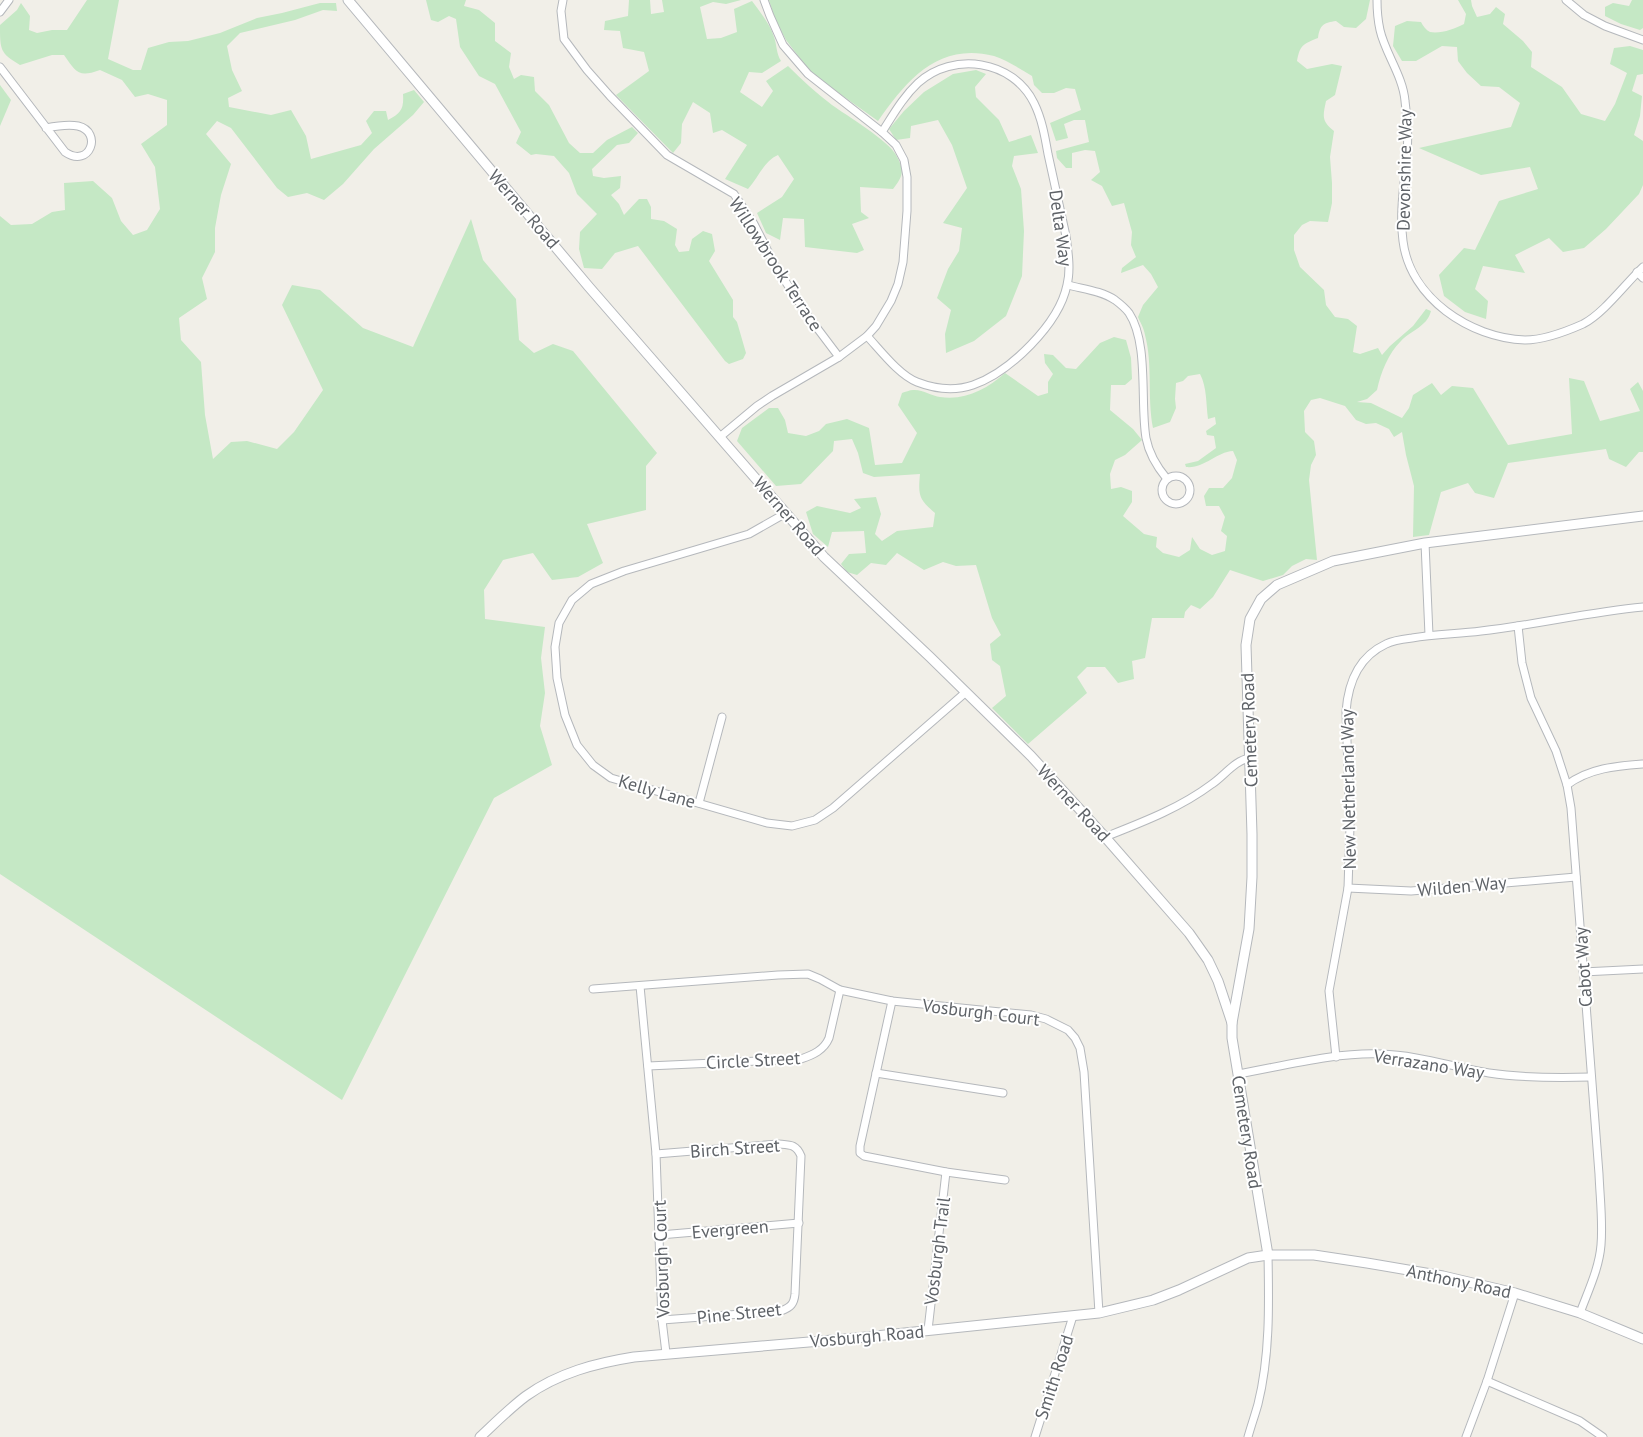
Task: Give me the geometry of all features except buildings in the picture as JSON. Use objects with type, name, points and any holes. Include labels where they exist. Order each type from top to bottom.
[{"type":"street","points":[[0,12],[9,0]]},
{"type":"street","name":"Werner Road","points":[[348,0],[386,43],[456,131],[589,287],[721,436],[824,557],[1031,756],[1189,932],[1208,960],[1218,981],[1232,1023]]},
{"type":"street","name":"Willowbrook Terrace","points":[[563,0],[561,11],[564,39],[587,70],[658,148],[734,194],[754,224],[781,275],[839,358]]},
{"type":"street","points":[[721,436],[757,406],[839,358],[867,336],[876,326],[891,301],[898,284],[903,262],[907,212],[907,177],[904,160],[896,145],[882,132],[808,74],[783,45],[764,0]]},
{"type":"street","name":"Devonshire Way","points":[[1377,0],[1380,31],[1405,99],[1408,148],[1402,202],[1403,241],[1410,266],[1424,291],[1439,306],[1461,322],[1485,333],[1526,340],[1550,336],[1591,319],[1641,272]]},
{"type":"street","points":[[1566,0],[1584,15],[1605,26],[1643,40]]},
{"type":"street","name":"Delta Way","points":[[867,336],[904,376],[916,382],[934,388],[953,389],[973,385],[993,376],[1021,354],[1044,329],[1059,307],[1068,285],[1066,236],[1040,116],[1025,88],[997,69],[979,64],[956,64],[935,71],[918,82],[905,97],[882,132]]},
{"type":"street","points":[[0,68],[46,128],[65,152],[72,157],[79,157],[86,154],[92,143],[92,136],[85,128],[72,125],[46,128]]},
{"type":"street","points":[[1068,285],[1094,291],[1114,300],[1129,313],[1136,328],[1140,346],[1146,438],[1149,450],[1167,479]]},
{"type":"street","points":[[1179,476],[1186,480],[1190,492],[1186,500],[1178,504],[1170,503],[1167,500],[1162,494],[1162,486],[1167,479],[1179,476]]},
{"type":"street","name":"Kelly Lane","points":[[786,513],[749,534],[624,571],[591,584],[572,600],[559,623],[555,647],[557,678],[565,715],[577,744],[593,765],[611,778],[767,823],[792,826],[815,820],[833,808],[966,692]]},
{"type":"street","name":"Cemetery Road","points":[[1268,1255],[1232,1038],[1232,1023],[1249,929],[1252,834],[1246,645],[1250,620],[1261,599],[1277,586],[1333,561],[1425,543],[1643,516]]},
{"type":"street","points":[[1425,543],[1429,635]]},
{"type":"street","name":"New Netherland Way","points":[[1336,1057],[1329,991],[1348,888],[1350,826],[1346,712],[1347,694],[1353,677],[1366,658],[1378,648],[1393,641],[1429,635],[1481,631],[1643,608]]},
{"type":"street","name":"Cabot Way","points":[[1518,626],[1522,663],[1531,698],[1556,751],[1567,785],[1571,808],[1599,1174],[1601,1246],[1596,1270],[1580,1312]]},
{"type":"street","points":[[699,803],[722,717]]},
{"type":"street","points":[[1105,837],[1167,812],[1213,784],[1239,762],[1250,758]]},
{"type":"street","points":[[1567,785],[1582,775],[1643,764]]},
{"type":"street","name":"Wilden Way","points":[[1348,888],[1411,891],[1576,877]]},
{"type":"street","points":[[1583,972],[1643,969]]},
{"type":"street","name":"Vosburgh Court","points":[[593,989],[808,974],[840,990],[892,1001],[1031,1015],[1060,1025],[1068,1030],[1080,1048],[1084,1072],[1099,1313]]},
{"type":"street","name":"Vosburgh Court","points":[[640,986],[656,1154],[662,1320],[666,1354]]},
{"type":"street","name":"Circle Street","points":[[648,1066],[801,1059],[811,1056],[826,1045],[840,990]]},
{"type":"street","name":"Vosburgh Trail","points":[[892,1001],[860,1153],[864,1156],[946,1172],[1005,1180]]},
{"type":"street","name":"Verrazano Way","points":[[1238,1074],[1336,1057],[1383,1054],[1490,1073],[1530,1078],[1591,1077]]},
{"type":"street","points":[[876,1073],[1003,1093]]},
{"type":"street","name":"Birch Street","points":[[656,1154],[770,1144],[792,1145],[798,1149],[801,1156],[799,1223]]},
{"type":"street","name":"Vosburgh Trail","points":[[928,1330],[946,1172]]},
{"type":"street","name":"Evergreen","points":[[660,1235],[799,1223]]},
{"type":"street","name":"Pine Street","points":[[662,1320],[781,1311],[788,1308],[793,1304],[795,1294],[799,1223]]},
{"type":"street","points":[[1248,1437],[1258,1403],[1264,1366],[1269,1300],[1268,1255]]},
{"type":"street","name":"Vosburgh Road","points":[[480,1437],[526,1396],[549,1382],[601,1362],[634,1356],[856,1338],[1099,1313],[1153,1300],[1248,1258],[1268,1255]]},
{"type":"street","name":"Anthony Road","points":[[1268,1255],[1314,1255],[1367,1262],[1443,1276],[1515,1293],[1580,1312],[1643,1339]]},
{"type":"street","points":[[1466,1437],[1487,1380],[1515,1293]]},
{"type":"street","name":"Smith Road","points":[[1035,1437],[1073,1316]]},
{"type":"street","points":[[1487,1380],[1580,1421],[1603,1437]]},
{"type":"green space","points":[[87,0],[119,0],[108,59],[133,70],[141,70],[148,48],[169,42],[188,41],[220,33],[257,18],[320,3],[336,3],[337,11],[323,10],[295,20],[240,33],[227,46],[232,70],[242,91],[228,98],[229,107],[271,115],[291,110],[306,136],[311,159],[361,145],[372,133],[366,121],[374,111],[386,111],[388,120],[401,110],[403,94],[414,90],[424,102],[413,115],[374,149],[343,184],[324,200],[307,193],[288,197],[277,188],[231,128],[217,121],[206,134],[231,164],[221,195],[215,228],[215,252],[202,278],[207,299],[179,318],[181,340],[201,362],[205,415],[213,459],[231,442],[247,441],[277,449],[294,432],[323,390],[282,305],[292,285],[320,290],[363,328],[413,347],[471,219],[483,260],[516,299],[519,340],[534,353],[553,344],[573,351],[657,453],[646,466],[646,510],[587,524],[603,563],[578,577],[552,580],[533,553],[503,560],[484,590],[485,619],[545,627],[541,658],[545,693],[540,726],[552,765],[494,798],[342,1100],[0,874],[0,216],[11,225],[32,224],[52,212],[65,210],[64,183],[93,181],[112,198],[121,221],[133,235],[147,230],[160,209],[155,167],[141,144],[167,125],[167,100],[148,94],[135,97],[122,80],[100,70],[87,73],[78,72],[64,55],[52,55],[20,65],[8,57],[2,50],[0,25],[17,10],[21,3],[30,16],[29,30],[37,33],[67,30]]},
{"type":"green space","points":[[426,0],[466,0],[464,6],[479,10],[495,23],[495,41],[511,53],[509,67],[514,79],[521,75],[534,77],[535,91],[549,105],[569,143],[580,153],[593,153],[607,140],[632,127],[638,133],[629,143],[617,145],[592,169],[593,176],[604,178],[621,176],[620,188],[611,195],[619,204],[624,215],[639,199],[647,199],[651,207],[651,219],[664,221],[677,229],[675,245],[679,252],[689,251],[692,239],[703,231],[712,234],[715,251],[709,261],[733,300],[733,317],[737,322],[746,353],[743,359],[729,364],[725,361],[638,246],[615,253],[602,269],[584,268],[579,249],[580,232],[597,214],[577,194],[569,173],[554,156],[531,155],[516,143],[521,132],[495,84],[479,76],[460,47],[456,19],[449,16],[438,22],[431,20]]},
{"type":"green space","points":[[629,0],[650,0],[651,14],[664,12],[662,0],[741,0],[726,4],[713,2],[700,7],[707,39],[721,38],[737,32],[734,9],[752,1],[770,27],[781,61],[762,73],[749,72],[740,92],[762,107],[773,91],[766,81],[788,66],[826,100],[892,149],[902,169],[901,177],[893,189],[860,187],[861,212],[869,218],[852,224],[864,250],[857,253],[805,247],[804,219],[783,218],[780,240],[766,233],[757,213],[782,197],[794,179],[778,155],[765,165],[748,189],[725,179],[747,145],[722,130],[713,133],[710,113],[693,102],[682,124],[681,143],[673,153],[616,95],[649,71],[644,52],[623,48],[620,31],[604,30],[605,21],[628,16]]},
{"type":"green space","points":[[769,0],[1370,0],[1366,19],[1356,28],[1344,27],[1336,21],[1326,24],[1321,27],[1318,38],[1303,46],[1298,56],[1297,61],[1307,69],[1332,64],[1342,66],[1335,95],[1326,101],[1324,114],[1325,121],[1334,131],[1330,157],[1332,203],[1328,222],[1310,221],[1302,225],[1294,235],[1294,250],[1300,267],[1324,290],[1326,305],[1335,317],[1348,319],[1357,326],[1353,352],[1360,354],[1378,348],[1382,355],[1413,326],[1426,309],[1431,311],[1426,321],[1396,346],[1383,370],[1377,390],[1367,399],[1357,402],[1371,403],[1402,418],[1409,408],[1413,395],[1432,383],[1441,395],[1452,386],[1473,388],[1508,445],[1572,434],[1569,378],[1584,381],[1600,421],[1640,411],[1630,389],[1638,382],[1643,391],[1643,452],[1639,452],[1626,467],[1609,459],[1606,449],[1508,463],[1494,498],[1475,493],[1468,483],[1441,492],[1429,535],[1413,537],[1414,486],[1402,432],[1394,437],[1389,429],[1376,423],[1366,424],[1356,420],[1345,406],[1320,398],[1311,400],[1304,411],[1305,432],[1314,441],[1316,455],[1311,465],[1309,480],[1317,560],[1306,559],[1292,566],[1283,575],[1263,581],[1230,570],[1213,597],[1200,609],[1191,605],[1185,612],[1184,618],[1152,618],[1145,658],[1132,661],[1134,679],[1118,683],[1105,667],[1087,667],[1077,677],[1087,693],[1028,744],[992,708],[1006,696],[1000,666],[992,660],[990,644],[1001,635],[992,618],[976,565],[956,566],[943,562],[924,570],[897,553],[886,565],[871,563],[857,575],[847,572],[841,564],[849,554],[866,553],[864,531],[832,532],[828,547],[813,534],[806,512],[817,506],[850,513],[861,508],[854,499],[876,497],[881,514],[875,534],[882,541],[897,531],[933,527],[935,513],[921,496],[919,487],[920,474],[874,477],[863,473],[852,439],[834,441],[833,451],[801,484],[776,486],[737,441],[742,428],[769,408],[778,408],[785,420],[788,433],[806,436],[819,431],[826,424],[847,419],[869,428],[875,465],[902,463],[917,433],[898,405],[902,393],[916,390],[940,397],[958,397],[983,389],[1005,373],[1038,396],[1048,393],[1048,382],[1053,374],[1045,363],[1044,354],[1053,355],[1066,368],[1076,369],[1100,343],[1114,337],[1126,340],[1131,358],[1132,379],[1125,385],[1111,385],[1110,410],[1133,429],[1142,440],[1125,455],[1115,460],[1110,474],[1111,489],[1121,487],[1132,491],[1132,502],[1123,516],[1144,534],[1157,537],[1156,547],[1163,553],[1179,557],[1190,550],[1192,537],[1200,549],[1212,555],[1225,551],[1227,536],[1221,531],[1225,517],[1219,506],[1206,506],[1204,496],[1209,488],[1223,488],[1232,478],[1237,460],[1233,451],[1221,454],[1199,465],[1186,467],[1185,464],[1198,461],[1216,448],[1214,436],[1207,435],[1206,431],[1216,424],[1215,417],[1208,419],[1205,390],[1200,374],[1188,376],[1183,381],[1176,383],[1176,408],[1170,422],[1153,428],[1147,346],[1144,330],[1138,317],[1143,305],[1158,287],[1151,274],[1143,265],[1121,273],[1122,268],[1136,257],[1131,245],[1132,232],[1124,203],[1112,206],[1102,186],[1091,180],[1100,172],[1095,151],[1085,150],[1072,153],[1072,168],[1066,168],[1057,158],[1056,151],[1089,142],[1085,120],[1074,120],[1064,124],[1068,138],[1056,141],[1050,123],[1081,110],[1075,89],[1066,88],[1054,93],[1042,93],[1034,85],[1032,76],[1004,60],[994,56],[974,53],[956,54],[926,68],[913,79],[900,92],[878,121],[812,74],[786,40],[775,19]]},
{"type":"green space","points":[[1458,0],[1471,0],[1477,17],[1490,14],[1496,7],[1505,14],[1503,24],[1523,41],[1532,52],[1531,67],[1562,87],[1581,114],[1605,121],[1615,104],[1627,73],[1610,64],[1614,48],[1630,46],[1643,50],[1643,74],[1637,75],[1632,91],[1642,96],[1640,116],[1634,135],[1643,141],[1643,185],[1639,194],[1606,229],[1584,248],[1563,252],[1549,238],[1515,255],[1525,273],[1483,266],[1475,289],[1488,301],[1486,319],[1465,312],[1444,296],[1439,275],[1464,248],[1475,250],[1499,201],[1538,189],[1530,167],[1481,175],[1419,148],[1511,127],[1520,103],[1499,87],[1481,86],[1467,73],[1458,61],[1457,47],[1442,46],[1416,61],[1402,61],[1393,46],[1395,26],[1407,21],[1421,22],[1430,32],[1447,31],[1464,24],[1466,14]]},
{"type":"green space","points":[[1632,0],[1643,0],[1643,28],[1640,30],[1605,16],[1605,7],[1613,3],[1629,6]]},
{"type":"green space","points":[[976,70],[986,74],[975,87],[976,97],[999,120],[1009,142],[1031,135],[1038,153],[1014,156],[1012,166],[1021,189],[1024,231],[1022,276],[1006,316],[974,341],[946,353],[945,334],[951,310],[937,298],[948,269],[959,251],[962,228],[943,223],[967,188],[952,145],[938,120],[911,126],[910,138],[896,140],[889,129],[924,92],[953,74]]},
{"type":"green space","points":[[0,85],[11,100],[0,126]]}]
